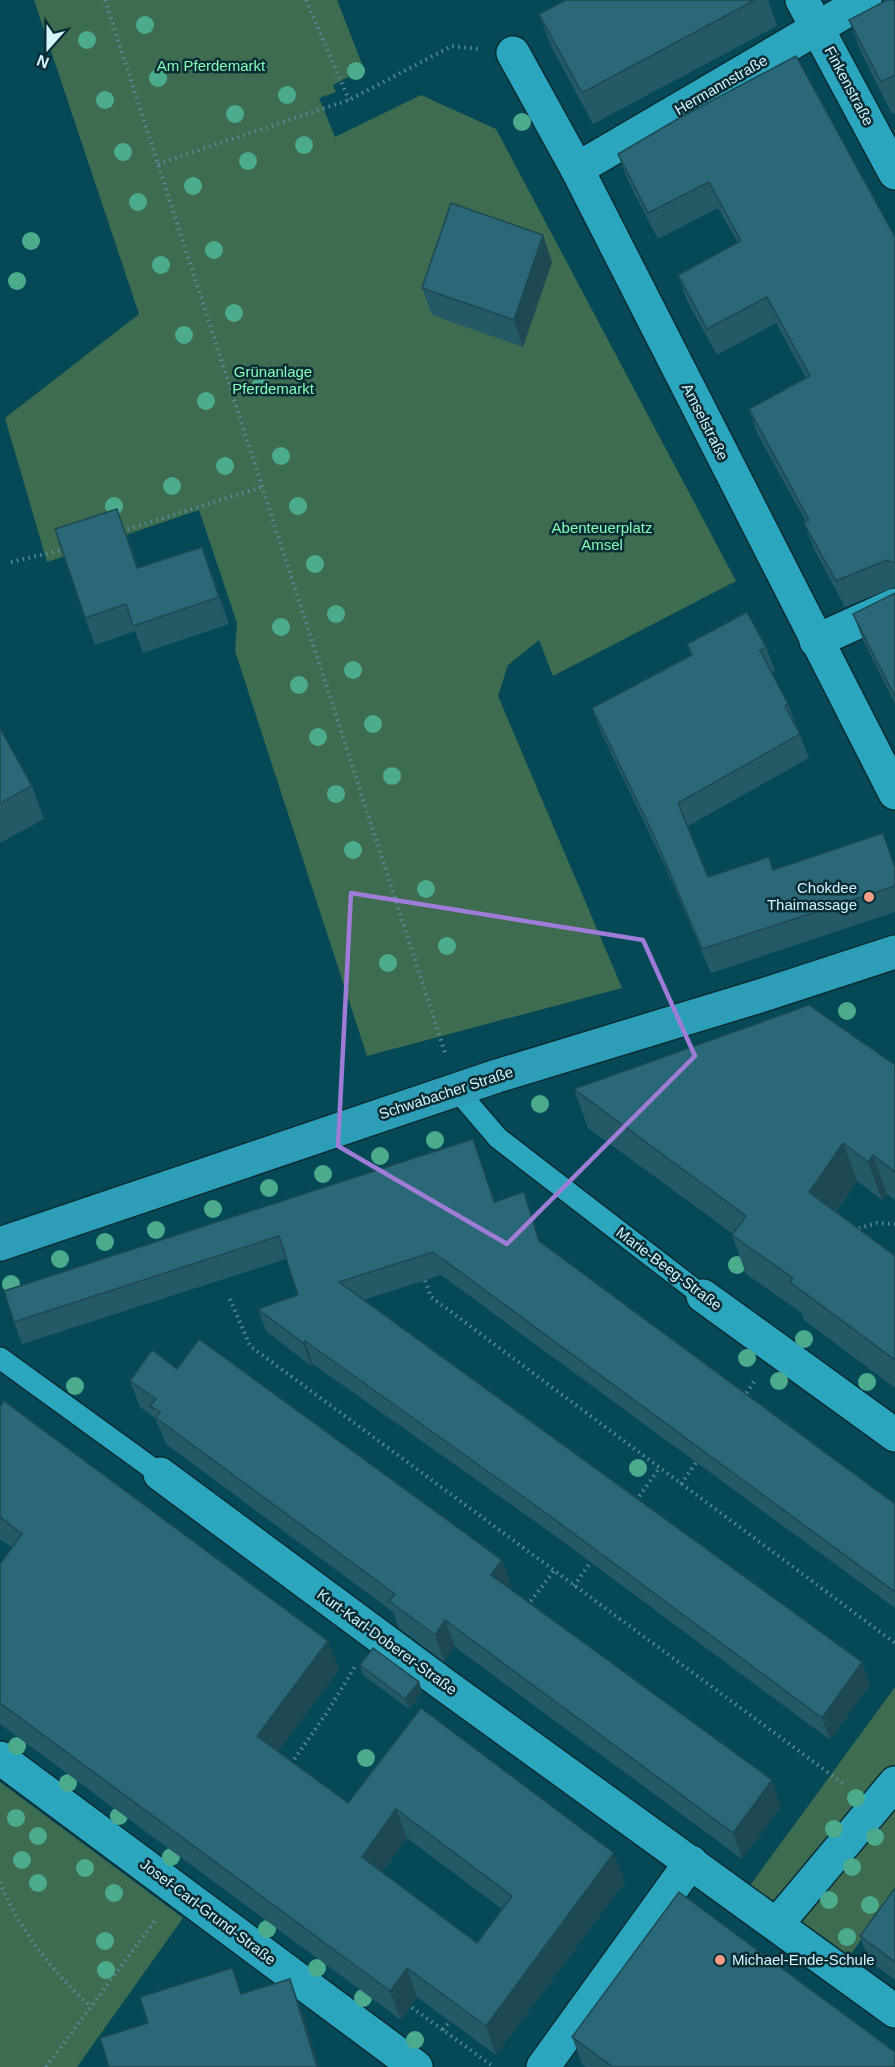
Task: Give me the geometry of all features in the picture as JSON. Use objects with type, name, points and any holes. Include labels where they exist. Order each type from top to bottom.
[{"type":"main road","name":"Schwabacher Straße","points":[[0,1245],[456,1089],[763,996],[895,952]]},
{"type":"street","name":"Finkenstraße","points":[[802,0],[895,172]]},
{"type":"street","name":"Hermannstraße","points":[[577,169],[865,0]]},
{"type":"street","name":"Amselstraße","points":[[513,53],[577,169],[895,793]]},
{"type":"street","points":[[816,640],[895,604]]},
{"type":"street","name":"Marie-Beeg-Straße","points":[[703,1296],[895,1435]]},
{"type":"street","name":"Kurt-Karl-Doberer-Straße","points":[[160,1474],[378,1636],[895,2011]]},
{"type":"street","name":"Josef-Carl-Grund-Straße","points":[[0,1758],[416,2067]]},
{"type":"street","points":[[777,1924],[895,1783]]},
{"type":"street","points":[[543,2067],[691,1862]]},
{"type":"lane","name":"Marie-Beeg-Straße","points":[[456,1089],[498,1138],[703,1296]]},
{"type":"lane","name":"Kurt-Karl-Doberer-Straße","points":[[0,1358],[160,1474]]},
{"type":"path","points":[[105,0],[456,1089]]},
{"type":"path","points":[[306,0],[349,100]]},
{"type":"path","points":[[158,164],[349,100],[452,46],[513,53]]},
{"type":"path","points":[[115,533],[262,487]]},
{"type":"path","points":[[11,562],[70,548]]},
{"type":"path","points":[[850,1232],[877,1223],[895,1224]]},
{"type":"path","points":[[421,1268],[431,1297],[895,1643]]},
{"type":"path","points":[[230,1299],[250,1346],[821,1768]]},
{"type":"path","points":[[736,1407],[777,1349]]},
{"type":"path","points":[[681,1484],[702,1455]]},
{"type":"path","points":[[633,1504],[660,1467]]},
{"type":"path","points":[[574,1586],[594,1558]]},
{"type":"path","points":[[520,1616],[554,1571]]},
{"type":"path","points":[[283,1770],[291,1764],[328,1712],[349,1673],[378,1636]]},
{"type":"path","points":[[291,1764],[300,1770]]},
{"type":"path","points":[[0,1882],[30,1938],[63,1979],[91,2007]]},
{"type":"path","points":[[46,2067],[178,1890]]},
{"type":"path","points":[[404,2002],[494,2067]]},
{"type":"path","points":[[443,2030],[450,2021]]},
{"type":"highlighted area","points":[[351,893],[643,940],[695,1056],[507,1244],[338,1146]]},
{"type":"green space","name":"Grünanlage Pferdemarkt","points":[[34,0],[337,0],[364,69],[333,85],[336,92],[319,98],[335,137],[421,95],[496,129],[736,581],[553,676],[539,640],[508,665],[498,696],[622,988],[367,1056],[235,651],[237,623],[199,510],[47,562],[5,418],[139,314]]},
{"type":"green space","points":[[895,1687],[895,1891],[844,1964],[746,1891]]},
{"type":"green space","points":[[0,1782],[183,1918],[77,2067],[0,2067]]},
{"type":"building","points":[[566,0],[755,0],[582,93],[539,14]]},
{"type":"building","points":[[887,0],[895,0],[895,75],[881,82],[849,20]]},
{"type":"building","points":[[796,56],[895,237],[895,563],[887,560],[836,581],[804,523],[809,520],[749,409],[810,376],[767,297],[707,329],[678,275],[741,241],[709,182],[648,213],[618,154],[681,117]]},
{"type":"building","points":[[451,203],[543,235],[514,320],[422,288]]},
{"type":"building","points":[[117,509],[137,568],[202,547],[219,597],[133,626],[126,604],[85,618],[55,529]]},
{"type":"building","points":[[895,593],[895,697],[853,614]]},
{"type":"building","points":[[747,612],[766,647],[760,650],[788,704],[785,706],[800,734],[678,803],[708,877],[769,857],[773,870],[883,833],[895,868],[895,886],[702,949],[656,840],[592,708],[692,655],[687,644]]},
{"type":"building","points":[[0,728],[32,786],[0,803]]},
{"type":"building","points":[[809,1005],[895,1065],[895,1172],[873,1155],[868,1162],[843,1143],[809,1192],[895,1256],[895,1360],[790,1282],[793,1278],[732,1235],[746,1216],[574,1089]]},
{"type":"building","points":[[473,1139],[494,1202],[524,1192],[539,1241],[895,1504],[895,1592],[433,1252],[339,1282],[862,1662],[822,1718],[546,1513],[258,1309],[298,1295],[279,1236],[14,1322],[4,1291]]},
{"type":"building","points":[[199,1339],[502,1560],[491,1575],[772,1780],[733,1833],[445,1620],[435,1635],[389,1601],[395,1594],[156,1418],[160,1412],[150,1406],[156,1399],[130,1381],[152,1350],[177,1369]]},
{"type":"building","points":[[4,1401],[328,1641],[257,1736],[348,1803],[421,1708],[614,1853],[486,2026],[407,1968],[390,1991],[0,1703],[0,1564],[22,1534],[0,1517],[0,1407]],"holes":[[[396,1809],[512,1896],[477,1943],[362,1857]]]},
{"type":"building","points":[[373,1648],[419,1682],[405,1699],[360,1665]]},
{"type":"building","points":[[895,1888],[895,1962],[860,1936]]},
{"type":"building","name":"Michael-Ende-Schule","points":[[679,1892],[895,2052],[895,2067],[613,2067],[572,2037]]},
{"type":"building","points":[[232,1968],[241,1994],[290,1979],[317,2067],[109,2067],[100,2038],[148,2023],[140,1997]]},
{"type":"place","name":"Chokdee Thaimassage","points":[[869,897]]},
{"type":"place","name":"Michael-Ende-Schule","points":[[720,1960]]},
{"type":"park label","name":"Am Pferdemarkt","points":[[211,66]]},
{"type":"park label","name":"Abenteuerplatz Amsel","points":[[602,536]]}]
